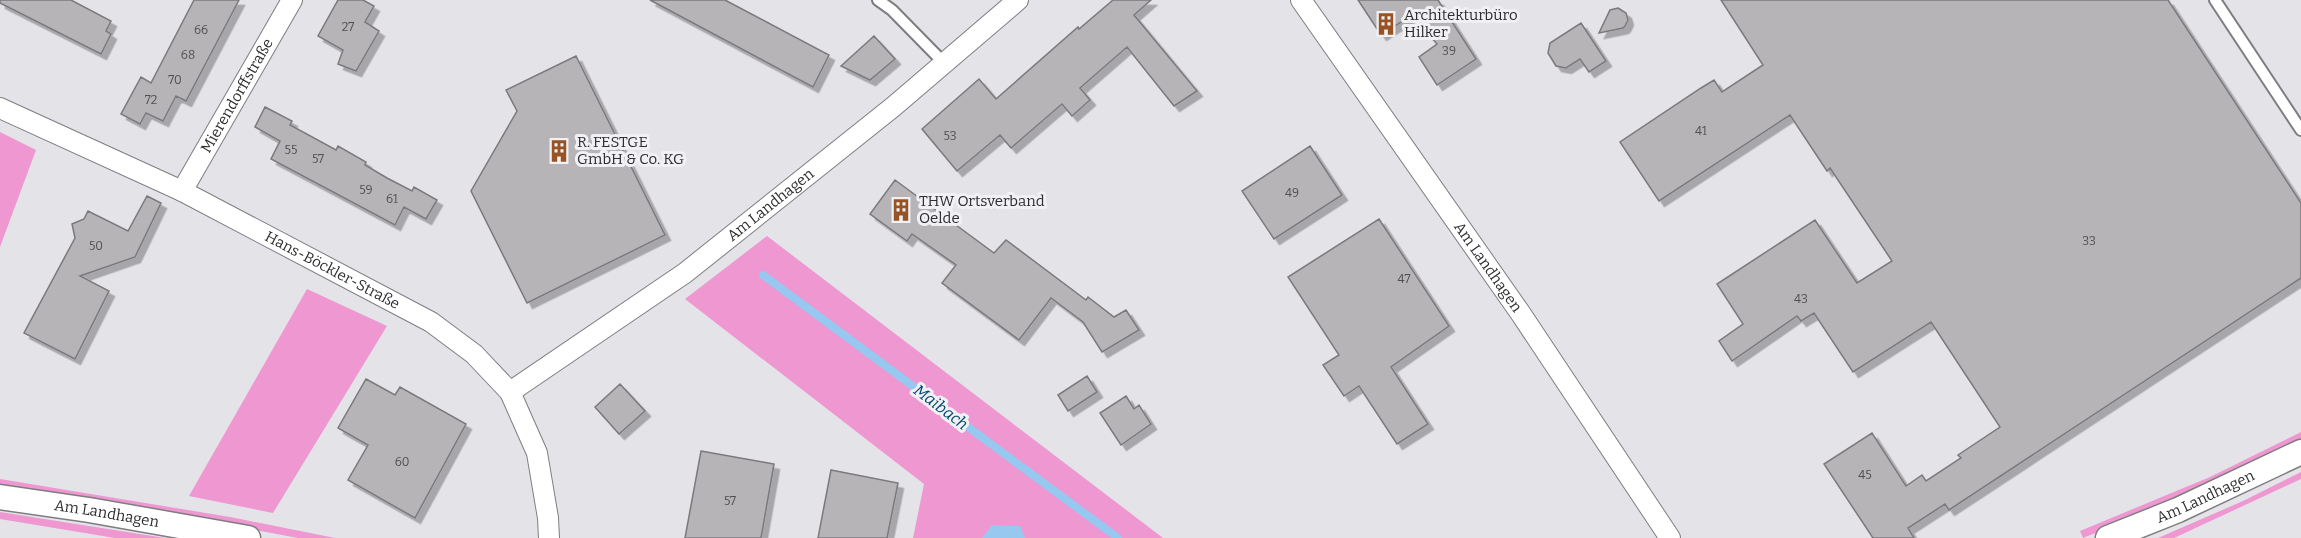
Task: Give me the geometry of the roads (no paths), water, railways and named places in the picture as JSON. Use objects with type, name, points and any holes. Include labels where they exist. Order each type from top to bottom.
[{"type":"street","name":"Mierendorffstraße","points":[[182,191],[292,0]]},
{"type":"street","name":"Am Landhagen","points":[[510,392],[685,273],[945,64],[1018,0]]},
{"type":"street","name":"Am Landhagen","points":[[1301,0],[1521,314],[1670,538]]},
{"type":"street","name":"Hans-Böckler-Straße","points":[[0,108],[182,191],[431,322],[474,354],[510,392],[537,453],[548,518],[549,538]]},
{"type":"street","name":"Am Landhagen","points":[[2108,538],[2178,510],[2301,452]]},
{"type":"street","name":"Am Landhagen","points":[[0,497],[248,538]]},
{"type":"lane","points":[[878,0],[892,10],[945,64]]},
{"type":"lane","points":[[2215,0],[2301,130]]},
{"type":"water","points":[[992,525],[1020,526],[1025,538],[982,538]]},
{"type":"waterway","name":"Maibach","points":[[763,275],[1118,538]]},
{"type":"place","name":"Architekturbüro Hilker","points":[[1386,24]]},
{"type":"place","name":"R. FESTGE GmbH & Co. KG","points":[[559,151]]},
{"type":"place","name":"THW Ortsverband Oelde","points":[[901,210]]}]
